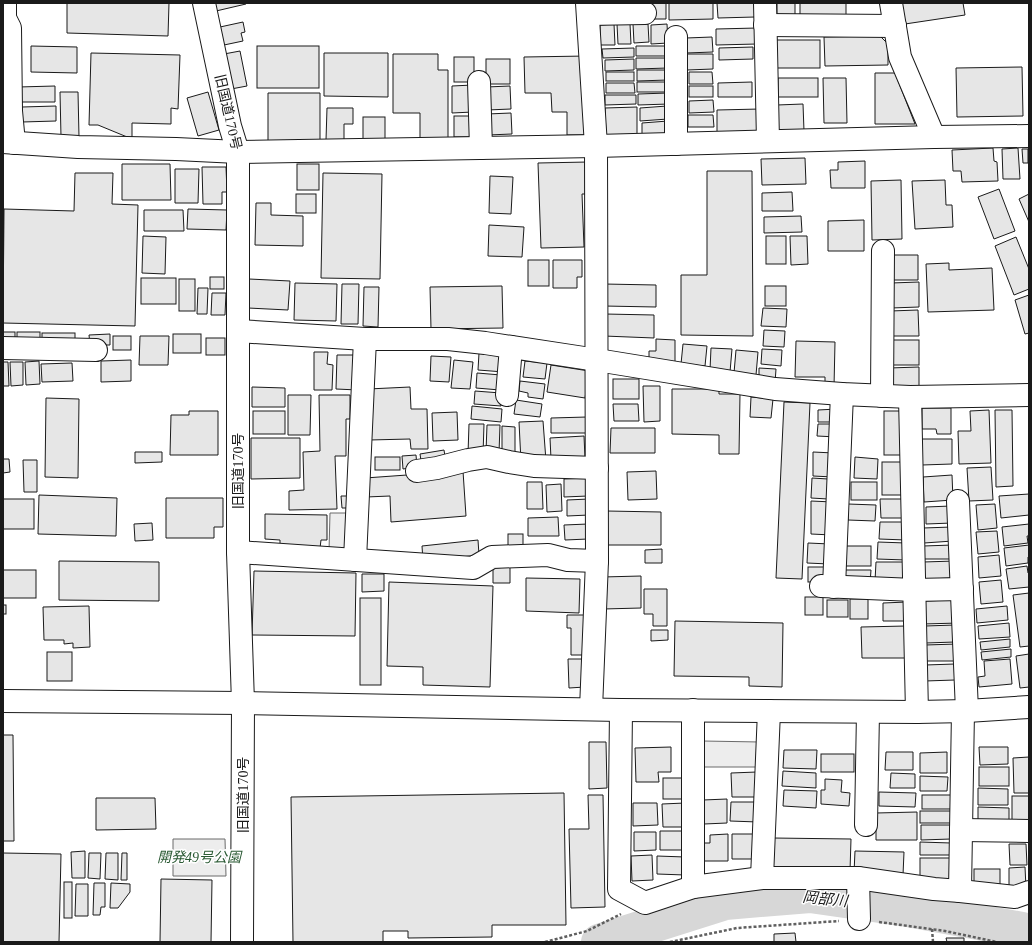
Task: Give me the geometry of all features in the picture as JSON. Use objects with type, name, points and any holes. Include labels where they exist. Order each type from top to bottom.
[{"type":"main road","name":"旧国道170号","points":[[204,3],[230,126],[238,152],[238,552],[243,703],[242,942]]},
{"type":"main road","points":[[764,3],[768,141]]},
{"type":"main road","points":[[891,3],[900,57],[934,137]]},
{"type":"main road","points":[[591,709],[596,561],[597,360],[596,146],[588,8],[645,13]]},
{"type":"main road","points":[[5,11],[10,28],[11,111],[8,142],[78,147],[238,152],[596,146],[1029,136]]},
{"type":"main road","points":[[765,24],[895,26]]},
{"type":"main road","points":[[676,37],[676,144]]},
{"type":"main road","points":[[479,82],[481,148]]},
{"type":"main road","points":[[882,396],[883,251]]},
{"type":"main road","points":[[238,331],[365,339],[448,340],[485,343],[775,389],[910,397],[1029,395]]},
{"type":"main road","points":[[355,560],[365,339]]},
{"type":"main road","points":[[507,395],[511,347]]},
{"type":"main road","points":[[3,348],[96,350]]},
{"type":"main road","points":[[842,394],[828,586],[914,590],[962,590]]},
{"type":"main road","points":[[910,397],[917,712]]},
{"type":"main road","points":[[417,471],[487,457],[534,466],[597,468]]},
{"type":"main road","points":[[958,501],[965,711],[960,891]]},
{"type":"main road","points":[[238,552],[473,568],[492,557],[548,555],[568,560],[596,561]]},
{"type":"main road","points":[[3,701],[868,712],[965,711],[1029,707]]},
{"type":"main road","points":[[621,710],[619,889],[645,903],[693,887],[762,878],[858,878],[934,889],[1015,897],[1029,892]]},
{"type":"main road","points":[[693,710],[693,887]]},
{"type":"main road","points":[[762,878],[769,711]]},
{"type":"main road","points":[[866,825],[868,712]]},
{"type":"main road","points":[[961,830],[1029,831]]},
{"type":"main road","points":[[858,878],[859,919]]},
{"type":"path","points":[[546,942],[587,931],[645,903]]},
{"type":"path","points":[[670,942],[737,928],[859,919],[932,929],[997,942]]},
{"type":"path","points":[[932,929],[933,942]]},
{"type":"green space","points":[[330,513],[350,513],[345,552],[329,551]]},
{"type":"green space","points":[[703,741],[760,742],[760,767],[703,767]]},
{"type":"green space","name":"開発49号公園","points":[[173,839],[225,839],[226,876],[173,876]]},
{"type":"building","points":[[67,3],[169,3],[168,36],[67,33]]},
{"type":"building","points":[[215,3],[245,3],[246,4],[216,11]]},
{"type":"building","points":[[651,3],[666,3],[666,19],[652,19]]},
{"type":"building","points":[[669,3],[713,3],[713,19],[669,20]]},
{"type":"building","points":[[717,3],[754,3],[755,17],[718,18]]},
{"type":"building","points":[[777,3],[795,3],[795,17],[777,17]]},
{"type":"building","points":[[800,3],[846,3],[846,17],[800,17]]},
{"type":"building","points":[[901,3],[963,3],[965,15],[905,24]]},
{"type":"building","points":[[243,22],[245,32],[241,33],[243,41],[224,45],[220,27]]},
{"type":"building","points":[[614,24],[615,45],[600,45],[600,25]]},
{"type":"building","points":[[617,24],[630,24],[631,44],[618,44]]},
{"type":"building","points":[[633,24],[648,24],[649,42],[634,43]]},
{"type":"building","points":[[667,24],[668,43],[651,44],[651,25]]},
{"type":"building","points":[[757,28],[757,44],[716,45],[716,29]]},
{"type":"building","points":[[880,36],[888,44],[888,65],[825,66],[824,37]]},
{"type":"building","points":[[712,37],[713,52],[686,53],[686,38]]},
{"type":"building","points":[[775,40],[820,40],[820,68],[775,68]]},
{"type":"building","points":[[31,46],[77,47],[77,73],[31,72]]},
{"type":"building","points":[[257,46],[319,46],[319,88],[257,88]]},
{"type":"building","points":[[636,46],[667,46],[668,56],[636,56]]},
{"type":"building","points":[[753,47],[753,59],[719,60],[719,48]]},
{"type":"building","points":[[634,48],[634,57],[603,58],[602,49]]},
{"type":"building","points":[[240,51],[247,86],[231,89],[224,54]]},
{"type":"building","points":[[91,53],[180,55],[178,109],[171,108],[171,124],[132,123],[132,139],[98,125],[89,125]]},
{"type":"building","points":[[324,53],[388,53],[388,97],[324,96]]},
{"type":"building","points":[[393,54],[438,54],[438,70],[448,70],[448,141],[420,141],[420,113],[393,113]]},
{"type":"building","points":[[687,54],[713,54],[713,69],[687,70]]},
{"type":"building","points":[[587,56],[589,135],[567,135],[567,112],[552,112],[551,93],[525,93],[524,57]]},
{"type":"building","points":[[454,57],[474,57],[474,82],[454,82]]},
{"type":"building","points":[[636,58],[668,58],[668,68],[636,69]]},
{"type":"building","points":[[486,59],[510,59],[510,84],[486,84]]},
{"type":"building","points":[[634,59],[634,70],[605,71],[605,60]]},
{"type":"building","points":[[1022,67],[1023,116],[957,117],[956,68]]},
{"type":"building","points":[[637,70],[668,70],[668,80],[637,81]]},
{"type":"building","points":[[606,72],[634,72],[634,81],[606,81]]},
{"type":"building","points":[[689,72],[712,72],[713,84],[689,84]]},
{"type":"building","points":[[875,73],[895,73],[915,124],[875,124]]},
{"type":"building","points":[[778,78],[818,78],[818,97],[778,97]]},
{"type":"building","points":[[823,78],[846,78],[847,123],[824,123]]},
{"type":"building","points":[[637,82],[668,82],[668,92],[637,92]]},
{"type":"building","points":[[752,82],[752,97],[718,97],[718,83]]},
{"type":"building","points":[[606,83],[634,83],[635,93],[606,93]]},
{"type":"building","points":[[473,85],[473,112],[452,113],[452,86]]},
{"type":"building","points":[[55,86],[55,102],[19,102],[18,87]]},
{"type":"building","points":[[510,86],[511,109],[487,110],[486,87]]},
{"type":"building","points":[[689,86],[713,86],[713,97],[689,97]]},
{"type":"building","points":[[60,92],[78,92],[79,137],[61,137]]},
{"type":"building","points":[[208,92],[219,130],[198,136],[187,98]]},
{"type":"building","points":[[268,93],[320,93],[320,144],[268,143]]},
{"type":"building","points":[[668,93],[669,104],[638,105],[638,94]]},
{"type":"building","points":[[605,95],[636,95],[636,104],[605,105]]},
{"type":"building","points":[[713,100],[714,112],[689,113],[689,101]]},
{"type":"building","points":[[803,104],[804,131],[777,131],[777,105]]},
{"type":"building","points":[[56,106],[56,121],[22,122],[22,107]]},
{"type":"building","points":[[667,106],[668,119],[640,121],[640,108]]},
{"type":"building","points":[[637,107],[637,136],[606,137],[605,108]]},
{"type":"building","points":[[327,108],[353,108],[353,124],[344,124],[344,140],[326,140]]},
{"type":"building","points":[[760,109],[761,134],[717,134],[717,110]]},
{"type":"building","points":[[511,113],[512,134],[488,135],[487,114]]},
{"type":"building","points":[[688,115],[713,115],[714,127],[688,127]]},
{"type":"building","points":[[454,116],[475,116],[475,137],[454,137]]},
{"type":"building","points":[[363,117],[385,117],[385,141],[363,141]]},
{"type":"building","points":[[668,121],[669,133],[642,135],[642,123]]},
{"type":"building","points":[[993,148],[994,161],[997,162],[998,181],[962,182],[961,171],[953,171],[952,150]]},
{"type":"building","points":[[1018,148],[1020,179],[1003,179],[1002,149]]},
{"type":"building","points":[[1022,149],[1028,149],[1028,163],[1023,163]]},
{"type":"building","points":[[805,158],[806,184],[762,185],[761,159]]},
{"type":"building","points":[[865,161],[865,188],[831,188],[830,170],[838,170],[838,162]]},
{"type":"building","points":[[588,162],[589,194],[582,194],[584,247],[541,248],[538,163]]},
{"type":"building","points":[[122,164],[170,164],[171,200],[122,200]]},
{"type":"building","points":[[297,164],[319,164],[319,190],[297,190]]},
{"type":"building","points":[[202,167],[226,167],[227,192],[222,192],[222,204],[203,204]]},
{"type":"building","points":[[175,169],[199,169],[198,203],[175,203]]},
{"type":"building","points":[[707,171],[752,171],[753,336],[681,335],[681,275],[707,275]]},
{"type":"building","points":[[75,173],[113,173],[112,204],[138,205],[135,326],[3,323],[4,209],[74,211]]},
{"type":"building","points":[[323,173],[382,174],[380,279],[321,278]]},
{"type":"building","points":[[490,176],[513,177],[511,214],[489,213]]},
{"type":"building","points":[[901,180],[902,239],[872,240],[871,181]]},
{"type":"building","points":[[945,180],[946,205],[952,205],[953,227],[915,229],[912,181]]},
{"type":"building","points":[[999,189],[1015,231],[994,239],[978,197]]},
{"type":"building","points":[[792,192],[793,211],[762,211],[762,193]]},
{"type":"building","points":[[296,194],[316,194],[316,213],[296,213]]},
{"type":"building","points":[[1029,194],[1029,222],[1019,199]]},
{"type":"building","points":[[256,203],[271,203],[271,215],[303,216],[303,246],[255,245]]},
{"type":"building","points":[[188,209],[227,210],[226,230],[187,229]]},
{"type":"building","points":[[144,210],[183,210],[184,231],[144,231]]},
{"type":"building","points":[[801,216],[802,232],[764,233],[764,217]]},
{"type":"building","points":[[864,220],[864,251],[828,251],[828,221]]},
{"type":"building","points":[[489,225],[524,227],[522,257],[488,256]]},
{"type":"building","points":[[143,236],[166,237],[165,274],[142,273]]},
{"type":"building","points":[[766,236],[786,236],[786,264],[766,264]]},
{"type":"building","points":[[790,236],[807,236],[808,264],[791,265]]},
{"type":"building","points":[[1016,237],[1029,269],[1029,289],[1014,295],[995,246]]},
{"type":"building","points":[[891,255],[918,255],[918,280],[892,280]]},
{"type":"building","points":[[528,260],[549,260],[549,286],[528,286]]},
{"type":"building","points":[[553,260],[582,260],[582,277],[577,277],[577,288],[553,288]]},
{"type":"building","points":[[949,263],[949,270],[992,268],[994,310],[928,312],[926,264]]},
{"type":"building","points":[[210,277],[224,277],[224,289],[210,289]]},
{"type":"building","points":[[141,278],[176,278],[176,304],[141,304]]},
{"type":"building","points":[[179,279],[195,279],[195,311],[179,311]]},
{"type":"building","points":[[249,279],[290,281],[288,310],[248,308]]},
{"type":"building","points":[[919,282],[919,307],[891,308],[891,283]]},
{"type":"building","points":[[295,283],[337,284],[336,321],[294,320]]},
{"type":"building","points":[[342,284],[359,284],[358,324],[341,324]]},
{"type":"building","points":[[604,284],[656,285],[656,307],[604,306]]},
{"type":"building","points":[[502,286],[503,328],[431,329],[430,287]]},
{"type":"building","points":[[765,286],[786,286],[786,306],[765,306]]},
{"type":"building","points":[[364,287],[379,287],[378,327],[363,326]]},
{"type":"building","points":[[198,288],[208,288],[207,314],[197,314]]},
{"type":"building","points":[[212,293],[226,293],[225,315],[211,315]]},
{"type":"building","points":[[1029,295],[1029,333],[1025,334],[1015,300]]},
{"type":"building","points":[[763,308],[787,309],[786,327],[761,326]]},
{"type":"building","points":[[918,310],[919,336],[890,336],[890,311]]},
{"type":"building","points":[[605,314],[654,315],[654,338],[604,336]]},
{"type":"building","points":[[764,330],[785,331],[784,347],[763,346]]},
{"type":"building","points":[[3,332],[15,332],[15,344],[3,344]]},
{"type":"building","points":[[17,332],[40,332],[40,344],[17,344]]},
{"type":"building","points":[[42,333],[75,333],[75,343],[42,343]]},
{"type":"building","points":[[110,334],[110,345],[90,345],[89,335]]},
{"type":"building","points":[[173,334],[201,334],[201,353],[173,353]]},
{"type":"building","points":[[113,336],[131,336],[131,350],[113,350]]},
{"type":"building","points":[[140,336],[169,336],[168,365],[139,365]]},
{"type":"building","points":[[206,338],[225,338],[225,355],[206,355]]},
{"type":"building","points":[[656,339],[675,340],[675,366],[649,365],[649,351],[656,351]]},
{"type":"building","points":[[890,340],[919,340],[919,365],[890,365]]},
{"type":"building","points":[[796,341],[835,342],[834,387],[825,387],[825,377],[795,377]]},
{"type":"building","points":[[683,344],[707,346],[705,366],[681,364]]},
{"type":"building","points":[[711,348],[732,349],[730,372],[710,370]]},
{"type":"building","points":[[762,349],[782,350],[781,366],[761,364]]},
{"type":"building","points":[[736,350],[758,352],[756,375],[734,373]]},
{"type":"building","points":[[314,352],[328,352],[327,364],[333,365],[332,390],[314,390]]},
{"type":"building","points":[[479,353],[505,355],[504,372],[478,370]]},
{"type":"building","points":[[337,355],[358,355],[358,390],[336,389]]},
{"type":"building","points":[[431,356],[451,357],[449,382],[430,381]]},
{"type":"building","points":[[131,360],[131,381],[101,382],[101,361]]},
{"type":"building","points":[[454,360],[473,362],[470,389],[451,388]]},
{"type":"building","points":[[39,361],[40,384],[26,385],[25,362]]},
{"type":"building","points":[[525,361],[547,363],[545,379],[523,377]]},
{"type":"building","points":[[3,362],[8,362],[9,386],[3,386]]},
{"type":"building","points":[[10,362],[23,362],[23,385],[11,386]]},
{"type":"building","points":[[72,363],[73,381],[42,382],[41,364]]},
{"type":"building","points":[[551,365],[589,371],[585,398],[547,392]]},
{"type":"building","points":[[919,367],[919,388],[889,388],[889,368]]},
{"type":"building","points":[[759,368],[776,369],[775,383],[759,382]]},
{"type":"building","points":[[477,373],[501,375],[500,390],[476,388]]},
{"type":"building","points":[[613,379],[639,379],[639,399],[613,399]]},
{"type":"building","points":[[520,381],[545,384],[543,399],[528,397],[528,393],[519,391]]},
{"type":"building","points":[[643,386],[660,386],[660,421],[644,422]]},
{"type":"building","points":[[252,387],[285,388],[285,407],[252,407]]},
{"type":"building","points":[[410,387],[411,409],[427,409],[428,449],[411,449],[410,439],[369,440],[368,389]]},
{"type":"building","points":[[672,389],[719,389],[719,394],[740,394],[739,454],[719,454],[719,435],[672,434]]},
{"type":"building","points":[[475,391],[501,393],[501,406],[474,404]]},
{"type":"building","points":[[288,395],[311,395],[310,435],[288,435]]},
{"type":"building","points":[[319,395],[350,395],[350,419],[346,419],[346,456],[335,456],[337,509],[289,510],[289,491],[304,490],[303,452],[320,451]]},
{"type":"building","points":[[751,397],[773,399],[771,418],[750,417]]},
{"type":"building","points":[[46,398],[79,399],[78,478],[45,477]]},
{"type":"building","points":[[516,400],[542,404],[540,417],[514,414]]},
{"type":"building","points":[[784,402],[810,403],[802,579],[776,578]]},
{"type":"building","points":[[613,404],[638,404],[639,421],[614,421]]},
{"type":"building","points":[[472,406],[502,409],[501,422],[471,419]]},
{"type":"building","points":[[922,408],[951,408],[951,434],[937,434],[936,429],[922,429]]},
{"type":"building","points":[[837,409],[837,422],[818,422],[818,410]]},
{"type":"building","points":[[989,410],[991,463],[959,464],[958,431],[971,431],[970,411]]},
{"type":"building","points":[[995,410],[1012,410],[1013,486],[996,487]]},
{"type":"building","points":[[189,411],[218,411],[218,455],[170,455],[171,415],[189,415]]},
{"type":"building","points":[[253,411],[285,411],[285,434],[253,434]]},
{"type":"building","points":[[884,411],[903,411],[903,455],[884,455]]},
{"type":"building","points":[[457,412],[458,440],[433,441],[432,413]]},
{"type":"building","points":[[587,417],[587,433],[551,433],[551,418]]},
{"type":"building","points":[[543,421],[546,461],[521,462],[519,422]]},
{"type":"building","points":[[469,424],[484,424],[483,455],[468,454]]},
{"type":"building","points":[[818,424],[837,424],[837,437],[817,436]]},
{"type":"building","points":[[487,425],[500,425],[499,453],[486,452]]},
{"type":"building","points":[[502,426],[515,427],[515,456],[502,455]]},
{"type":"building","points":[[611,428],[655,428],[655,453],[610,453]]},
{"type":"building","points":[[584,436],[585,458],[551,459],[550,438]]},
{"type":"building","points":[[251,438],[300,438],[300,478],[251,479]]},
{"type":"building","points":[[921,439],[952,439],[952,464],[922,465]]},
{"type":"building","points":[[444,450],[446,463],[422,467],[420,454]]},
{"type":"building","points":[[135,452],[162,452],[162,462],[135,463]]},
{"type":"building","points":[[813,452],[834,453],[833,477],[813,476]]},
{"type":"building","points":[[416,455],[417,467],[403,469],[402,456]]},
{"type":"building","points":[[375,457],[400,457],[400,470],[375,470]]},
{"type":"building","points":[[855,457],[878,459],[877,479],[854,478]]},
{"type":"building","points":[[3,459],[9,459],[10,472],[3,473]]},
{"type":"building","points":[[23,460],[37,460],[37,492],[24,492]]},
{"type":"building","points":[[882,462],[906,462],[906,495],[882,495]]},
{"type":"building","points":[[991,467],[993,500],[969,501],[967,468]]},
{"type":"building","points":[[463,471],[466,516],[391,522],[390,496],[366,497],[365,478]]},
{"type":"building","points":[[656,471],[657,499],[628,500],[627,472]]},
{"type":"building","points":[[952,475],[953,500],[924,502],[923,477]]},
{"type":"building","points":[[588,478],[588,496],[564,497],[564,479]]},
{"type":"building","points":[[812,478],[828,479],[828,499],[811,498]]},
{"type":"building","points":[[527,482],[542,482],[543,509],[527,509]]},
{"type":"building","points":[[851,482],[877,482],[877,500],[851,500]]},
{"type":"building","points":[[561,484],[562,511],[547,512],[546,485]]},
{"type":"building","points":[[1029,494],[1029,515],[1001,518],[999,496]]},
{"type":"building","points":[[39,495],[117,498],[116,536],[38,534]]},
{"type":"building","points":[[341,496],[347,496],[348,508],[342,508]]},
{"type":"building","points":[[166,498],[223,498],[223,527],[214,527],[214,538],[166,538]]},
{"type":"building","points":[[3,499],[34,499],[34,529],[3,529]]},
{"type":"building","points":[[589,499],[589,515],[567,516],[567,500]]},
{"type":"building","points":[[880,499],[907,499],[907,518],[881,518]]},
{"type":"building","points":[[811,501],[833,502],[832,535],[811,534]]},
{"type":"building","points":[[848,504],[876,505],[875,521],[848,520]]},
{"type":"building","points":[[995,504],[997,528],[978,530],[976,505]]},
{"type":"building","points":[[951,506],[952,523],[926,524],[926,507]]},
{"type":"building","points":[[607,511],[661,512],[661,545],[606,545]]},
{"type":"building","points":[[265,514],[327,515],[327,540],[321,540],[320,548],[280,547],[280,540],[265,539]]},
{"type":"building","points":[[558,517],[559,536],[528,536],[528,518]]},
{"type":"building","points":[[880,522],[907,522],[906,540],[879,539]]},
{"type":"building","points":[[152,523],[153,540],[135,541],[134,524]]},
{"type":"building","points":[[588,524],[588,539],[565,540],[564,525]]},
{"type":"building","points":[[1029,524],[1029,536],[1027,536],[1028,543],[1004,546],[1002,527]]},
{"type":"building","points":[[952,527],[953,541],[924,543],[923,528]]},
{"type":"building","points":[[997,531],[999,552],[978,554],[976,532]]},
{"type":"building","points":[[508,534],[523,534],[523,551],[508,551]]},
{"type":"building","points":[[478,540],[479,555],[423,561],[422,546]]},
{"type":"building","points":[[878,542],[906,543],[906,560],[877,559]]},
{"type":"building","points":[[808,543],[830,544],[829,564],[807,563]]},
{"type":"building","points":[[953,545],[953,559],[923,559],[923,546]]},
{"type":"building","points":[[1029,545],[1028,563],[1006,566],[1004,548]]},
{"type":"building","points":[[845,546],[871,546],[871,566],[845,566]]},
{"type":"building","points":[[662,549],[662,563],[645,563],[645,550]]},
{"type":"building","points":[[999,555],[1001,576],[979,578],[978,557]]},
{"type":"building","points":[[59,561],[159,562],[159,601],[59,600]]},
{"type":"building","points":[[955,561],[955,578],[924,579],[923,562]]},
{"type":"building","points":[[876,562],[903,562],[903,582],[875,581]]},
{"type":"building","points":[[1027,566],[1029,573],[1029,587],[1009,589],[1006,569]]},
{"type":"building","points":[[510,567],[510,583],[493,583],[493,568]]},
{"type":"building","points":[[808,567],[828,567],[828,582],[808,582]]},
{"type":"building","points":[[3,570],[36,570],[36,598],[3,598]]},
{"type":"building","points":[[842,570],[871,570],[870,584],[842,584]]},
{"type":"building","points":[[254,571],[356,573],[355,636],[252,635]]},
{"type":"building","points":[[362,574],[384,574],[384,591],[362,592]]},
{"type":"building","points":[[641,576],[641,608],[603,609],[602,577]]},
{"type":"building","points":[[526,578],[580,579],[579,613],[526,611]]},
{"type":"building","points":[[1001,580],[1003,602],[981,604],[979,582]]},
{"type":"building","points":[[389,582],[493,586],[490,687],[423,685],[423,667],[387,666]]},
{"type":"building","points":[[644,589],[667,589],[667,626],[653,626],[653,614],[644,614]]},
{"type":"building","points":[[1029,593],[1029,646],[1020,647],[1013,595]]},
{"type":"building","points":[[805,597],[823,597],[823,615],[805,615]]},
{"type":"building","points":[[360,598],[381,598],[381,685],[360,685]]},
{"type":"building","points":[[850,599],[868,599],[868,619],[850,619]]},
{"type":"building","points":[[827,600],[848,600],[848,617],[827,617]]},
{"type":"building","points":[[953,600],[959,623],[923,624],[923,601]]},
{"type":"building","points":[[907,602],[908,621],[883,621],[883,603]]},
{"type":"building","points":[[3,605],[6,605],[6,614],[3,614]]},
{"type":"building","points":[[89,606],[90,647],[73,648],[73,643],[64,644],[64,640],[44,640],[43,607]]},
{"type":"building","points":[[1007,606],[1008,620],[977,623],[976,609]]},
{"type":"building","points":[[567,615],[584,615],[584,655],[571,655],[571,628],[567,628]]},
{"type":"building","points":[[675,621],[783,623],[782,687],[749,686],[749,677],[674,676]]},
{"type":"building","points":[[1009,623],[1010,637],[979,639],[978,626]]},
{"type":"building","points":[[955,625],[955,642],[926,643],[925,626]]},
{"type":"building","points":[[906,626],[906,658],[862,658],[861,627]]},
{"type":"building","points":[[651,630],[668,630],[668,640],[651,641]]},
{"type":"building","points":[[1010,639],[1010,647],[981,650],[980,642]]},
{"type":"building","points":[[957,644],[958,661],[925,661],[925,645]]},
{"type":"building","points":[[1011,649],[1011,657],[982,660],[981,652]]},
{"type":"building","points":[[47,652],[72,652],[72,681],[47,681]]},
{"type":"building","points":[[1029,654],[1029,687],[1020,688],[1016,656]]},
{"type":"building","points":[[568,659],[584,659],[585,687],[569,688]]},
{"type":"building","points":[[1010,659],[1012,684],[979,687],[978,677],[985,676],[984,661]]},
{"type":"building","points":[[955,664],[955,680],[925,681],[925,665]]},
{"type":"building","points":[[3,735],[13,735],[14,841],[3,841]]},
{"type":"building","points":[[589,742],[606,742],[607,788],[589,789]]},
{"type":"building","points":[[671,747],[671,772],[658,772],[659,782],[636,782],[635,748]]},
{"type":"building","points":[[979,747],[1008,747],[1008,764],[980,765]]},
{"type":"building","points":[[784,750],[817,750],[816,769],[783,768]]},
{"type":"building","points":[[886,752],[913,752],[913,770],[885,770]]},
{"type":"building","points":[[947,752],[947,773],[920,773],[920,753]]},
{"type":"building","points":[[821,754],[854,754],[854,772],[821,772]]},
{"type":"building","points":[[1029,757],[1029,793],[1014,793],[1013,758]]},
{"type":"building","points":[[979,767],[1009,767],[1009,786],[979,786]]},
{"type":"building","points":[[783,771],[816,773],[816,788],[782,786]]},
{"type":"building","points":[[757,772],[757,797],[732,797],[731,773]]},
{"type":"building","points":[[891,773],[915,774],[915,788],[890,788]]},
{"type":"building","points":[[920,776],[948,777],[947,791],[920,791]]},
{"type":"building","points":[[663,778],[685,778],[685,799],[663,799]]},
{"type":"building","points":[[825,779],[842,780],[841,792],[850,793],[849,806],[821,804],[821,790],[825,790]]},
{"type":"building","points":[[978,788],[1008,789],[1008,805],[978,805]]},
{"type":"building","points":[[784,790],[817,791],[816,808],[783,806]]},
{"type":"building","points":[[879,792],[916,793],[915,807],[879,806]]},
{"type":"building","points":[[564,793],[566,925],[492,925],[492,937],[408,938],[408,931],[383,931],[383,942],[293,942],[291,797]]},
{"type":"building","points":[[588,795],[603,795],[605,907],[571,908],[569,829],[589,829]]},
{"type":"building","points":[[922,795],[951,795],[951,809],[922,809]]},
{"type":"building","points":[[1012,796],[1029,796],[1029,821],[1012,821]]},
{"type":"building","points":[[96,798],[155,798],[156,829],[96,830]]},
{"type":"building","points":[[727,799],[727,823],[704,824],[703,800]]},
{"type":"building","points":[[731,802],[758,802],[758,822],[730,821]]},
{"type":"building","points":[[633,803],[657,803],[658,825],[633,826]]},
{"type":"building","points":[[685,803],[686,827],[663,827],[662,804]]},
{"type":"building","points":[[978,807],[1009,808],[1009,822],[978,821]]},
{"type":"building","points":[[920,811],[952,811],[952,823],[920,823]]},
{"type":"building","points":[[917,812],[917,840],[876,840],[876,813]]},
{"type":"building","points":[[921,825],[951,825],[951,839],[921,840]]},
{"type":"building","points":[[660,831],[685,831],[686,850],[660,850]]},
{"type":"building","points":[[634,832],[656,832],[656,850],[634,851]]},
{"type":"building","points":[[728,834],[728,861],[704,861],[703,843],[710,843],[710,835]]},
{"type":"building","points":[[732,834],[755,834],[756,859],[732,859]]},
{"type":"building","points":[[773,838],[851,839],[850,871],[773,870]]},
{"type":"building","points":[[920,842],[951,843],[950,855],[920,855]]},
{"type":"building","points":[[1009,844],[1026,844],[1027,865],[1010,865]]},
{"type":"building","points":[[85,851],[85,878],[72,878],[71,852]]},
{"type":"building","points":[[855,851],[904,852],[903,875],[854,873]]},
{"type":"building","points":[[3,853],[61,854],[59,942],[3,942]]},
{"type":"building","points":[[89,853],[101,853],[100,879],[88,878]]},
{"type":"building","points":[[106,853],[118,853],[118,880],[105,879]]},
{"type":"building","points":[[122,853],[127,853],[127,880],[121,880]]},
{"type":"building","points":[[652,855],[653,880],[632,881],[631,856]]},
{"type":"building","points":[[657,856],[685,857],[685,875],[657,874]]},
{"type":"building","points":[[920,858],[950,858],[950,880],[920,880]]},
{"type":"building","points":[[1025,867],[1026,888],[1009,889],[1009,868]]},
{"type":"building","points":[[974,869],[1000,869],[1000,888],[974,888]]},
{"type":"building","points":[[161,879],[212,880],[211,942],[160,942]]},
{"type":"building","points":[[64,882],[72,882],[72,918],[64,918]]},
{"type":"building","points":[[94,883],[105,883],[105,907],[101,907],[100,915],[93,915]]},
{"type":"building","points":[[111,883],[130,884],[130,892],[118,908],[110,908]]},
{"type":"building","points":[[76,884],[88,884],[88,916],[75,916]]},
{"type":"building","points":[[795,933],[796,942],[774,942],[774,934]]},
{"type":"building","points":[[946,938],[964,938],[964,942],[947,942]]},
{"type":"waterway","name":"岡部川","points":[[599,942],[725,902],[810,895],[908,909],[1022,930],[1029,934]]}]
